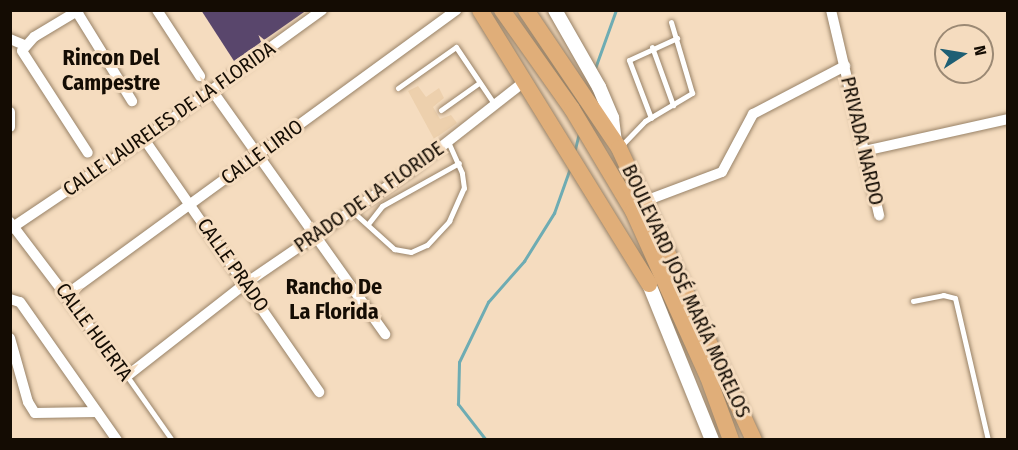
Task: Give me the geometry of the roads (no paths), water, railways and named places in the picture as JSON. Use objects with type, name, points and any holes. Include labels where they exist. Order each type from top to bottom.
[{"type":"main road","points":[[480,10],[590,184],[649,284]]},
{"type":"main road","name":"BOULEVARD JOSÉ MARÍA MORELOS","points":[[502,10],[615,179],[639,222],[731,440]]},
{"type":"main road","name":"BOULEVARD JOSÉ MARÍA MORELOS","points":[[526,10],[617,146],[645,201],[754,440]]},
{"type":"main road","points":[[534,10],[541,30]]},
{"type":"main road","points":[[639,222],[649,284]]},
{"type":"street","points":[[157,10],[200,76]]},
{"type":"street","name":"CALLE LAURELES DE LA FLORIDA","points":[[12,226],[144,140],[322,10]]},
{"type":"street","name":"CALLE LIRIO","points":[[67,294],[457,10]]},
{"type":"street","name":"BOULEVARD JOSÉ MARÍA MORELOS","points":[[555,10],[599,87],[612,118],[617,146]]},
{"type":"street","name":"PRIVADA NARDO","points":[[831,10],[879,215]]},
{"type":"street","points":[[24,45],[78,11],[132,101]]},
{"type":"street","points":[[10,39],[24,45]]},
{"type":"street","points":[[24,45],[24,57]]},
{"type":"street","points":[[10,51],[24,57],[88,153]]},
{"type":"street","points":[[645,201],[722,172],[753,114],[845,66]]},
{"type":"street","name":"PRADO DE LA FLORIDE","points":[[127,376],[246,283],[448,142],[525,81]]},
{"type":"street","points":[[211,89],[385,334]]},
{"type":"street","points":[[10,112],[10,127]]},
{"type":"street","points":[[864,151],[1008,119]]},
{"type":"street","name":"CALLE PRADO","points":[[144,140],[246,283],[319,392]]},
{"type":"street","name":"CALLE HUERTA","points":[[12,226],[67,294],[127,376]]},
{"type":"street","name":"BOULEVARD JOSÉ MARÍA MORELOS","points":[[649,284],[712,440]]},
{"type":"street","points":[[10,299],[20,302],[117,440]]},
{"type":"street","points":[[10,338],[28,402],[34,412],[58,416],[97,412]]},
{"type":"lane","points":[[617,146],[651,118],[692,93],[671,22]]},
{"type":"lane","points":[[651,118],[629,60],[652,47],[676,38]]},
{"type":"lane","points":[[398,88],[456,47],[495,105]]},
{"type":"lane","points":[[652,47],[673,105]]},
{"type":"lane","points":[[441,110],[479,83]]},
{"type":"lane","points":[[352,210],[400,251],[411,252],[427,245],[449,221],[463,193],[459,164],[448,142]]},
{"type":"lane","points":[[368,224],[382,206],[459,164]]},
{"type":"lane","points":[[913,301],[944,295],[955,298],[988,440]]},
{"type":"lane","name":"CALLE HUERTA","points":[[127,376],[172,440]]},
{"type":"waterway","points":[[594,71],[616,10]]},
{"type":"waterway","points":[[575,149],[579,133]]},
{"type":"waterway","points":[[486,440],[458,404],[459,362],[488,302],[524,261],[554,213],[570,168]]},
{"type":"district","name":"Rincon Del Campestre","points":[[111,70]]},
{"type":"district","name":"Rancho De La Florida","points":[[334,298]]}]
